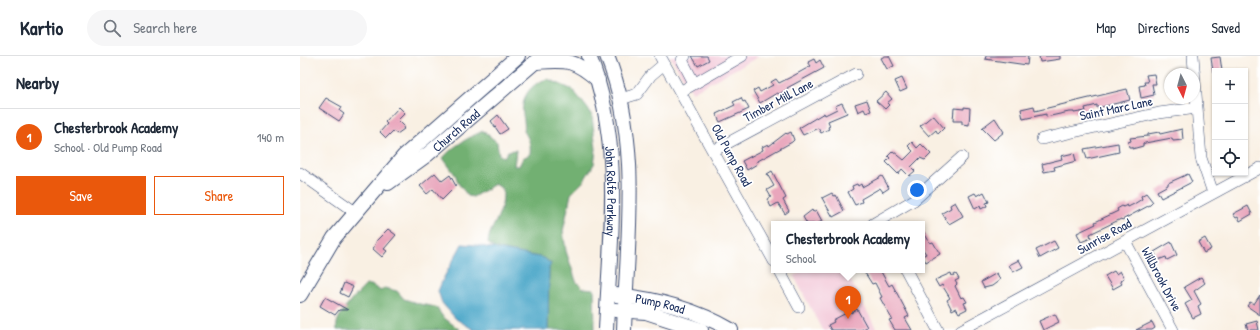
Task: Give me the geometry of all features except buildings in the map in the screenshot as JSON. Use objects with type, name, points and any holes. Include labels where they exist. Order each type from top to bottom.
[{"type":"main road","name":"Church Road","points":[[300,295],[323,255],[355,212],[404,156],[518,56]]},
{"type":"main road","name":"John Rolfe Parkway","points":[[589,56],[606,110],[612,160],[606,330]]},
{"type":"main road","name":"Church Road","points":[[367,200],[428,154],[538,59]]},
{"type":"main road","points":[[538,59],[568,61],[586,70],[598,81]]},
{"type":"main road","name":"John Rolfe Parkway","points":[[609,59],[621,100],[629,157],[624,330]]},
{"type":"main road","name":"Pump Road","points":[[608,295],[642,298],[675,306],[731,330]]},
{"type":"main road","name":"Pump Road","points":[[607,309],[646,312],[701,330]]},
{"type":"street","points":[[685,56],[682,60],[694,83]]},
{"type":"street","points":[[680,92],[742,56]]},
{"type":"street","points":[[1193,56],[1201,158],[1213,193]]},
{"type":"street","name":"Old Pump Road","points":[[621,100],[636,94],[662,60],[771,256]]},
{"type":"street","name":"Timber Mill Lane","points":[[713,151],[856,74]]},
{"type":"street","name":"Saint Marc Lane","points":[[1042,139],[1159,113],[1197,108]]},
{"type":"street","points":[[881,221],[914,200],[962,157]]},
{"type":"street","name":"Sunrise Road","points":[[961,330],[1260,168]]},
{"type":"street","points":[[300,173],[355,212]]},
{"type":"street","name":"Willbrook Drive","points":[[1125,241],[1173,330]]},
{"type":"street","points":[[784,273],[799,307]]},
{"type":"street","points":[[908,273],[938,330]]},
{"type":"shaded area","points":[[670,56],[760,56],[692,92]]},
{"type":"shaded area","points":[[800,273],[847,273],[877,330],[822,330],[794,276]]},
{"type":"green space","points":[[548,79],[573,90],[592,116],[596,149],[594,164],[583,182],[571,194],[563,231],[566,251],[576,281],[583,288],[594,289],[595,330],[548,330],[549,268],[551,263],[544,258],[494,248],[488,243],[491,231],[501,208],[503,189],[495,184],[473,197],[468,196],[458,183],[456,176],[443,158],[447,153],[467,139],[483,131],[497,142],[499,155],[504,157],[508,151],[516,150],[514,166],[519,166],[523,158],[530,154],[529,142],[524,131],[524,100],[531,88],[539,82]]},
{"type":"green space","points":[[366,285],[371,285],[381,291],[384,288],[397,291],[404,299],[436,307],[443,317],[460,330],[337,330],[337,324],[342,312]]},
{"type":"water","points":[[462,244],[475,245],[544,258],[551,264],[549,268],[548,330],[474,330],[456,319],[442,303],[438,291]]},
{"type":"place","name":"Chesterbrook Academy","points":[[848,319]]}]
